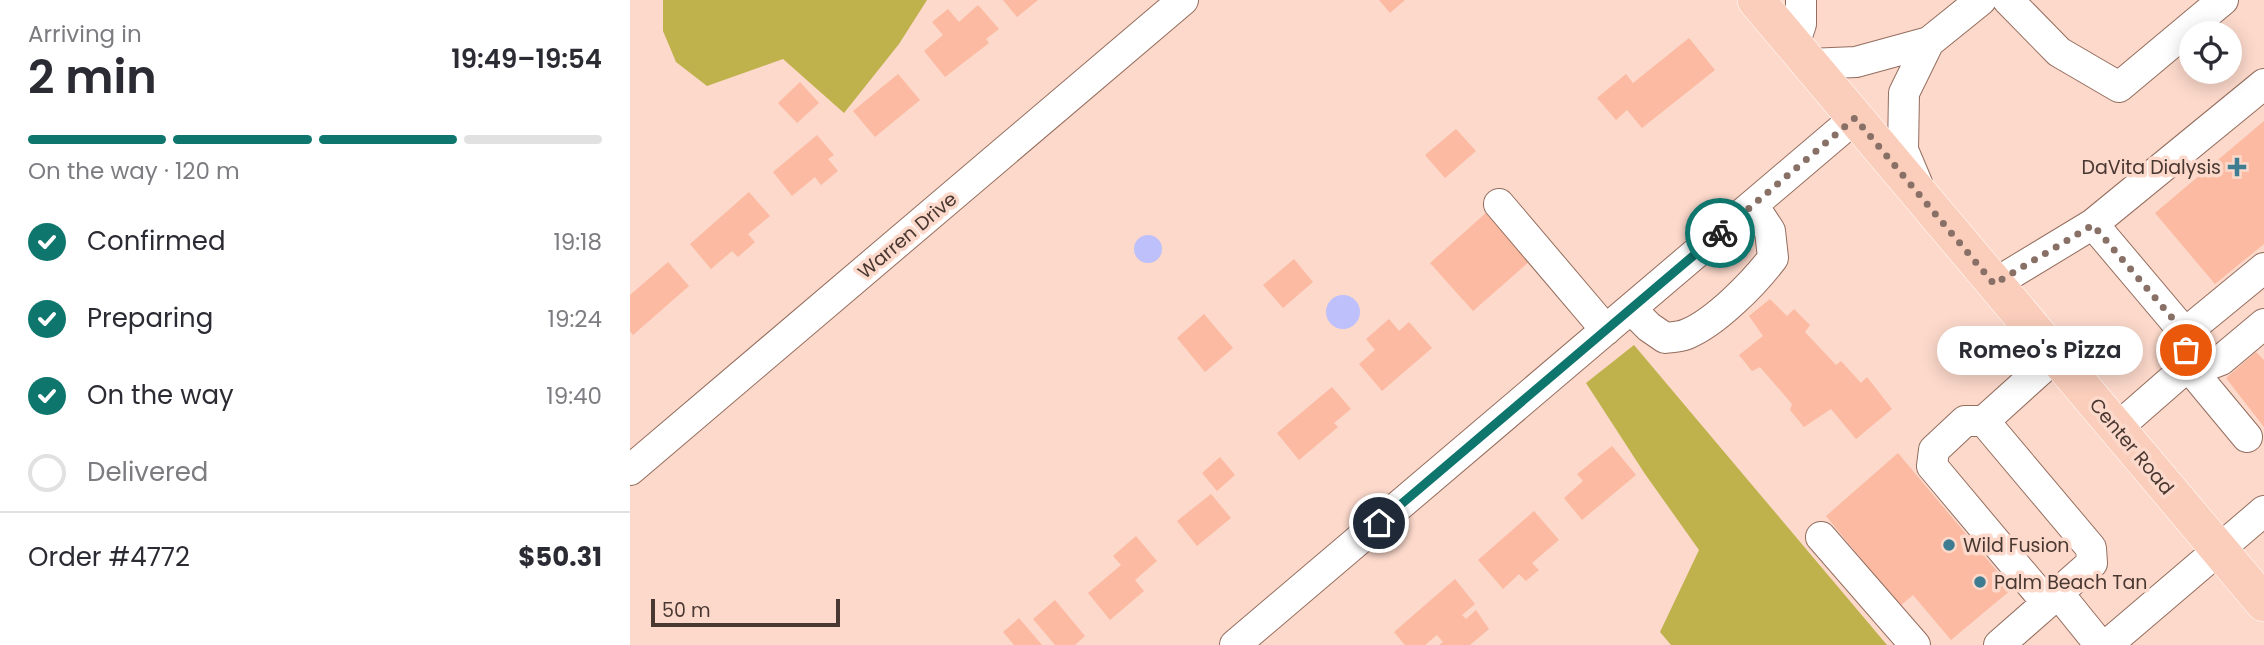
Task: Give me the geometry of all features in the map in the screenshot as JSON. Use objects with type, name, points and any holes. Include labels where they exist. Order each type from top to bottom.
[{"type":"main road","name":"Center Road","points":[[1756,0],[2264,603]]},
{"type":"street","name":"Warren Drive","points":[[630,470],[1183,0]]},
{"type":"street","points":[[1801,0],[1801,54],[1856,62],[1929,42],[1981,0]]},
{"type":"street","points":[[2008,0],[2059,52],[2119,87],[2223,0]]},
{"type":"street","points":[[1924,200],[1903,150],[1904,93],[1929,42]]},
{"type":"street","points":[[1994,284],[2093,225],[2264,84]]},
{"type":"street","points":[[1235,645],[1855,118]]},
{"type":"street","points":[[1499,204],[1605,330]]},
{"type":"street","points":[[1631,309],[1665,338],[1685,335],[1705,323],[1755,281],[1773,258],[1770,231],[1753,205]]},
{"type":"street","points":[[2093,225],[2185,333],[2188,366],[2248,437]]},
{"type":"street","points":[[2185,333],[2264,268]]},
{"type":"street","points":[[2117,428],[2188,366],[2208,366],[2221,360],[2264,324]]},
{"type":"street","points":[[2056,356],[1984,421],[1965,421],[1934,450],[1932,466],[2053,598],[2100,645]]},
{"type":"street","points":[[1984,421],[2091,548],[2092,563],[1999,645]]},
{"type":"street","points":[[2107,645],[2264,512]]},
{"type":"street","points":[[1821,537],[1915,645]]},
{"type":"shaded area","points":[[663,0],[927,0],[899,44],[844,113],[783,59],[707,86],[676,62],[663,31]]},
{"type":"shaded area","points":[[1634,345],[1887,645],[1671,645],[1660,632],[1699,550],[1645,474],[1586,383]]},
{"type":"water","points":[[1148,235],[1158,239],[1162,249],[1158,259],[1148,263],[1138,259],[1134,249],[1138,239]]},
{"type":"water","points":[[1343,295],[1355,300],[1360,312],[1355,324],[1343,329],[1331,324],[1326,312],[1331,300]]},
{"type":"building","points":[[1003,0],[1038,0],[1017,17]]},
{"type":"building","points":[[1379,0],[1405,0],[1390,13]]},
{"type":"building","points":[[978,5],[999,29],[986,39],[989,43],[945,77],[924,51],[943,35],[932,22],[948,9],[959,22]]},
{"type":"building","points":[[1689,38],[1715,70],[1642,128],[1627,110],[1616,120],[1597,98],[1626,74],[1633,83]]},
{"type":"building","points":[[898,74],[920,100],[875,137],[853,111]]},
{"type":"building","points":[[800,82],[819,103],[797,123],[778,103]]},
{"type":"building","name":"DaVita Dialysis","points":[[2264,121],[2264,244],[2215,284],[2155,213]]},
{"type":"building","points":[[1456,129],[1476,151],[1445,178],[1425,155]]},
{"type":"building","points":[[817,135],[834,155],[828,159],[838,171],[821,185],[815,177],[792,196],[773,172]]},
{"type":"building","points":[[749,192],[770,216],[748,234],[755,242],[738,257],[732,251],[711,269],[690,244]]},
{"type":"building","points":[[1488,211],[1531,260],[1473,311],[1430,263]]},
{"type":"building","points":[[1294,259],[1313,282],[1283,308],[1263,285]]},
{"type":"building","points":[[668,262],[689,286],[633,335],[630,331],[630,295]]},
{"type":"building","points":[[1770,299],[1787,316],[1794,309],[1810,325],[1805,332],[1836,365],[1841,361],[1861,383],[1867,377],[1892,409],[1856,439],[1831,409],[1804,427],[1790,410],[1792,404],[1760,367],[1752,371],[1739,355],[1763,336],[1749,316]]},
{"type":"building","points":[[1204,314],[1233,348],[1205,372],[1177,338]]},
{"type":"building","points":[[1389,319],[1399,331],[1409,322],[1432,348],[1382,391],[1359,364],[1375,350],[1366,339]]},
{"type":"building","points":[[2256,352],[2264,360],[2264,427],[2226,378]]},
{"type":"building","points":[[1332,387],[1351,409],[1334,423],[1338,427],[1299,460],[1277,433]]},
{"type":"building","points":[[1612,446],[1636,475],[1582,520],[1564,498],[1583,481],[1577,474]]},
{"type":"building","points":[[1898,453],[2012,589],[1951,640],[1913,595],[1900,606],[1826,516]]},
{"type":"building","points":[[1220,457],[1235,475],[1217,491],[1202,473]]},
{"type":"building","points":[[1211,494],[1231,518],[1197,546],[1177,521]]},
{"type":"building","points":[[1534,511],[1559,540],[1532,563],[1539,570],[1526,581],[1519,574],[1503,589],[1478,560]]},
{"type":"building","points":[[1136,536],[1157,561],[1135,580],[1144,591],[1110,620],[1088,593],[1121,565],[1113,556]]},
{"type":"building","points":[[1455,579],[1475,604],[1462,615],[1466,619],[1476,610],[1489,629],[1470,645],[1439,645],[1443,642],[1437,635],[1425,645],[1405,645],[1394,632]]},
{"type":"building","points":[[1055,600],[1085,636],[1075,645],[1055,645],[1033,619]]},
{"type":"building","points":[[1019,618],[1042,645],[1014,645],[1003,632]]},
{"type":"way so far","points":[[1720,233],[1855,118],[1994,284],[2093,225],[2185,333],[2186,350]]},
{"type":"place","name":"DaVita Dialysis","points":[[2237,167]]},
{"type":"place","name":"Romeo's Pizza","points":[[2186,350]]},
{"type":"place","name":"Wild Fusion","points":[[1949,545]]},
{"type":"place","name":"Palm Beach Tan","points":[[1980,582]]},
{"type":"route","points":[[1379,523],[1720,233]]}]
